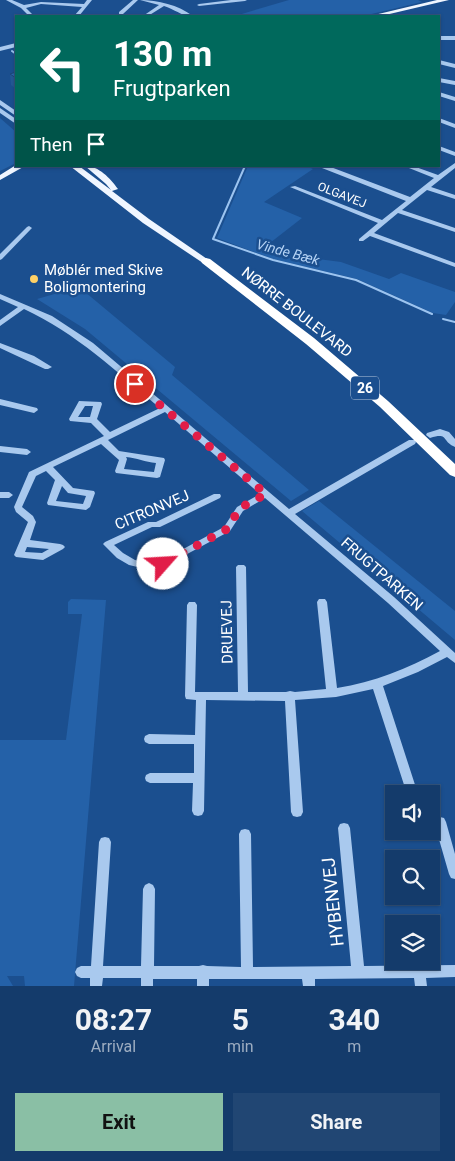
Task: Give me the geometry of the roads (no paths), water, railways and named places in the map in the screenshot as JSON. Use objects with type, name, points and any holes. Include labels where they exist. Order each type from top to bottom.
[{"type":"highway","name":"NØRRE BOULEVARD","points":[[206,261],[310,341],[369,391],[455,472]]},
{"type":"main road","points":[[377,15],[446,0]]},
{"type":"main road","points":[[383,15],[395,11]]},
{"type":"main road","points":[[0,178],[19,167]]},
{"type":"main road","name":"NØRRE BOULEVARD","points":[[75,167],[146,221],[206,261]]},
{"type":"main road","name":"NØRRE BOULEVARD","points":[[85,167],[206,261]]},
{"type":"main road","name":"26","points":[[91,167],[109,182],[114,189]]},
{"type":"street","points":[[8,0],[24,7],[30,15]]},
{"type":"street","points":[[77,15],[90,0]]},
{"type":"street","points":[[121,13],[136,0]]},
{"type":"street","points":[[142,0],[163,5],[184,14],[200,2],[245,0]]},
{"type":"street","points":[[24,7],[41,3],[86,6]]},
{"type":"street","points":[[146,15],[163,5]]},
{"type":"street","points":[[440,38],[455,38]]},
{"type":"street","points":[[0,48],[15,44]]},
{"type":"street","points":[[440,62],[455,66]]},
{"type":"street","points":[[440,80],[455,83]]},
{"type":"street","points":[[440,94],[455,100]]},
{"type":"street","points":[[0,102],[15,113]]},
{"type":"street","points":[[0,110],[15,121]]},
{"type":"street","points":[[440,120],[455,126]]},
{"type":"street","points":[[440,148],[455,154]]},
{"type":"street","name":"OLGAVEJ","points":[[361,240],[454,166]]},
{"type":"street","name":"OLGAVEJ","points":[[324,167],[411,200]]},
{"type":"street","points":[[410,167],[439,178]]},
{"type":"street","name":"OLGAVEJ","points":[[293,187],[383,223]]},
{"type":"street","points":[[426,188],[455,197]]},
{"type":"street","points":[[398,210],[455,230]]},
{"type":"street","points":[[0,258],[29,228]]},
{"type":"street","points":[[369,234],[455,264]]},
{"type":"street","name":"FRUGTPARKEN","points":[[0,296],[55,321],[90,345],[391,600],[452,655]]},
{"type":"street","points":[[0,324],[24,306]]},
{"type":"street","points":[[0,345],[48,367]]},
{"type":"street","points":[[0,402],[34,410]]},
{"type":"street","points":[[24,543],[32,522],[18,507],[28,478],[36,471],[165,409]]},
{"type":"street","points":[[93,420],[116,453],[123,460],[119,471],[156,475],[161,460],[116,453]]},
{"type":"street","points":[[430,435],[440,432],[446,434],[455,444]]},
{"type":"street","points":[[288,514],[412,442]]},
{"type":"street","points":[[0,449],[27,452]]},
{"type":"street","points":[[47,466],[60,479],[71,491],[90,493],[86,507],[51,503],[60,479]]},
{"type":"street","name":"CITRONVEJ","points":[[217,496],[157,525],[151,524],[108,544],[118,556],[132,563],[163,564],[227,529],[240,508],[266,494]]},
{"type":"street","name":"DRUEVEJ","points":[[241,567],[243,696]]},
{"type":"street","points":[[322,602],[332,693]]},
{"type":"street","points":[[192,605],[190,696],[332,693],[377,684],[452,655]]},
{"type":"street","points":[[377,684],[410,785]]},
{"type":"street","points":[[290,695],[297,812]]},
{"type":"street","points":[[198,811],[201,696]]},
{"type":"street","points":[[149,739],[200,740]]},
{"type":"street","points":[[150,778],[199,778]]},
{"type":"street","points":[[440,822],[455,874]]},
{"type":"street","name":"HYBENVEJ","points":[[344,828],[358,972]]},
{"type":"street","points":[[245,834],[247,971]]},
{"type":"street","points":[[96,986],[105,842]]},
{"type":"street","points":[[147,986],[149,889]]},
{"type":"street","points":[[203,971],[203,986]]},
{"type":"street","points":[[81,972],[247,971],[308,980],[358,972],[455,971]]},
{"type":"street","points":[[419,972],[421,986]]},
{"type":"waterway","name":"Vinde Bæk","points":[[245,167],[213,239],[273,260],[356,280],[432,314]]},
{"type":"waterway","name":"Vinde Bæk","points":[[443,319],[455,322]]},
{"type":"place","name":"Møblér med Skive Boligmontering","points":[[34,279]]}]
